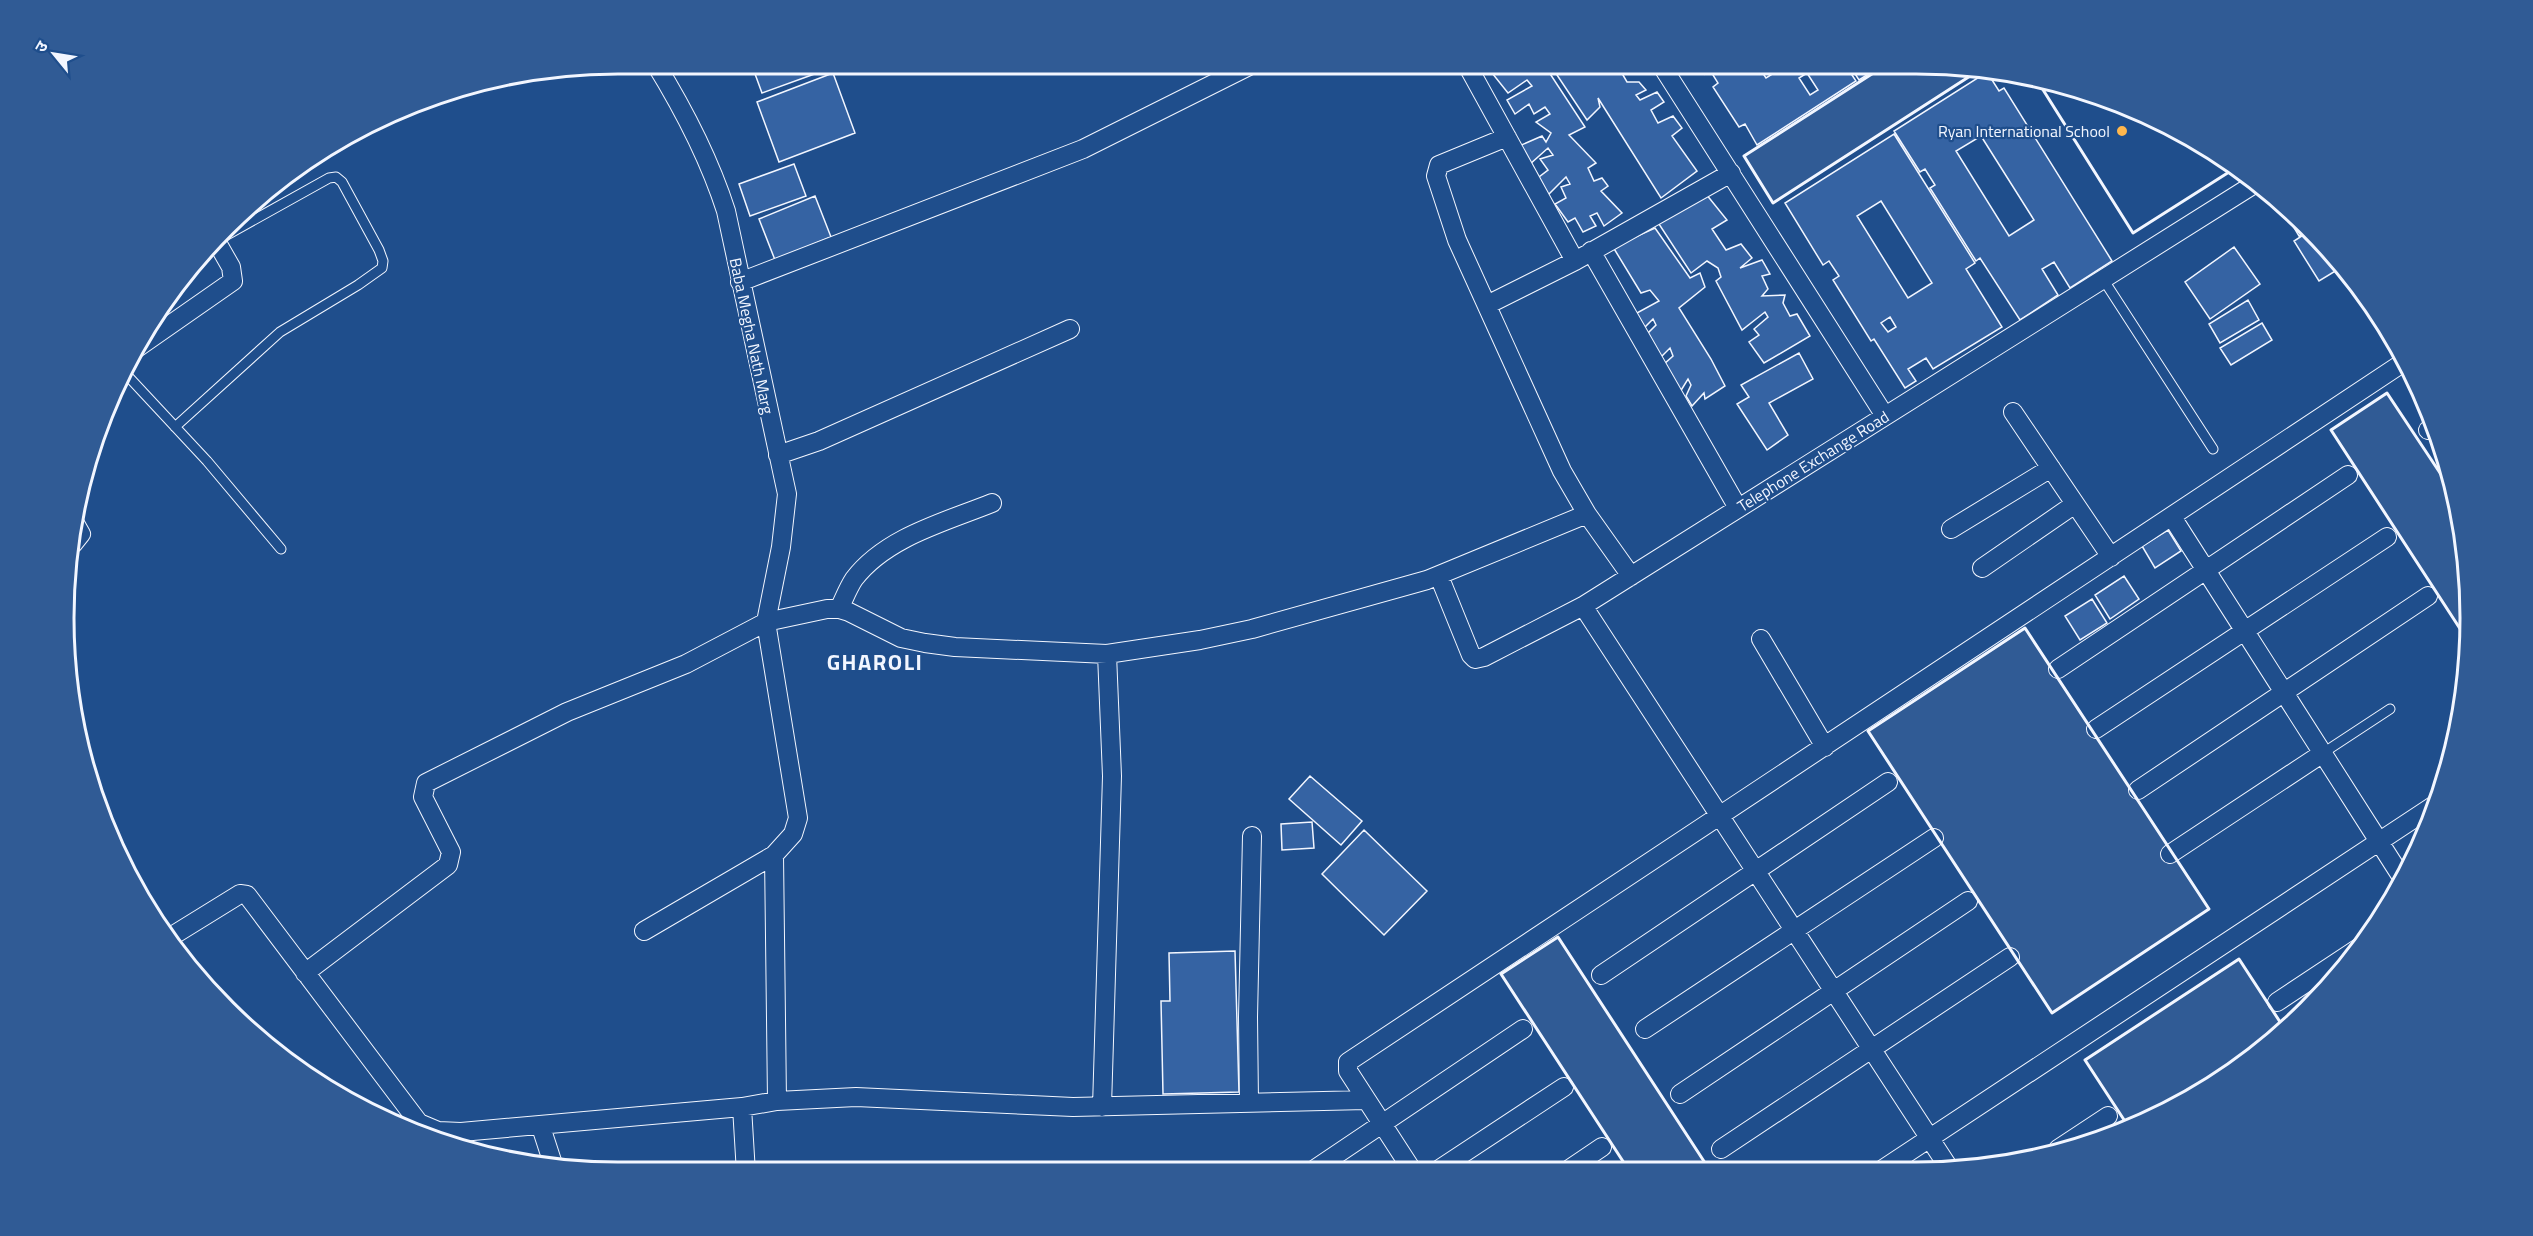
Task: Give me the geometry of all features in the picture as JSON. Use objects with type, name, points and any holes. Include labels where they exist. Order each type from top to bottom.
[{"type":"street","name":"Baba Megha Nath Marg","points":[[662,74],[686,113],[715,178],[726,211],[787,494],[781,547],[766,622]]},
{"type":"street","points":[[740,282],[1083,149],[1233,74]]},
{"type":"street","points":[[1472,74],[1575,261]]},
{"type":"street","points":[[1667,74],[1885,416]]},
{"type":"street","points":[[1507,137],[1439,165],[1436,170],[1457,240],[1562,471],[1587,514],[1631,576]]},
{"type":"street","points":[[1487,305],[1575,261],[1731,173]]},
{"type":"street","name":"Telephone Exchange Road","points":[[1439,576],[1471,655],[1475,659],[1484,657],[1583,606],[2248,188]]},
{"type":"street","points":[[151,338],[233,281],[231,267],[220,248]]},
{"type":"street","points":[[1592,251],[1738,508]]},
{"type":"street","points":[[778,455],[819,441],[1070,329]]},
{"type":"street","points":[[1407,1162],[1348,1071],[1348,1062],[1721,817],[2397,366]]},
{"type":"street","points":[[2013,412],[2111,557]]},
{"type":"street","points":[[1951,530],[2051,468]]},
{"type":"street","points":[[2058,669],[2348,475]]},
{"type":"street","points":[[839,609],[853,580],[875,558],[901,541],[992,503]]},
{"type":"street","points":[[1982,568],[2075,504]]},
{"type":"street","points":[[305,973],[448,865],[451,852],[423,797],[426,783],[567,712],[686,664],[766,622],[827,609],[839,609],[901,638],[924,644],[1107,654],[1200,640],[1252,629],[1439,576],[1587,514]]},
{"type":"street","points":[[2172,517],[2397,870]]},
{"type":"street","points":[[2096,729],[2387,537]]},
{"type":"street","points":[[2138,790],[2428,596]]},
{"type":"street","points":[[1583,606],[1944,1161]]},
{"type":"street","points":[[644,932],[774,855],[793,834],[798,818],[766,622]]},
{"type":"street","points":[[1761,639],[1825,747]]},
{"type":"street","points":[[1102,1107],[1112,776],[1107,654]]},
{"type":"street","points":[[2170,854],[2323,753]]},
{"type":"street","points":[[1601,975],[1888,782]]},
{"type":"street","points":[[1892,1162],[2423,812]]},
{"type":"street","points":[[1249,1101],[1248,1017],[1252,836]]},
{"type":"street","points":[[1645,1029],[1934,838]]},
{"type":"street","points":[[774,855],[777,1101]]},
{"type":"street","points":[[175,934],[243,894],[419,1123],[450,1136]]},
{"type":"street","points":[[1680,1094],[1968,901]]},
{"type":"street","points":[[1721,1149],[2010,957]]},
{"type":"street","points":[[2277,1002],[2335,964]]},
{"type":"street","points":[[1325,1162],[1523,1029]]},
{"type":"street","points":[[1450,1162],[1564,1087]]},
{"type":"street","points":[[459,1139],[541,1126],[742,1107],[777,1101],[856,1097],[1072,1107],[1366,1100]]},
{"type":"street","points":[[742,1107],[745,1162]]},
{"type":"street","points":[[2073,1139],[2108,1116]]},
{"type":"street","points":[[541,1126],[551,1158]]},
{"type":"street","points":[[1580,1162],[1602,1147]]},
{"type":"lane","points":[[174,427],[280,332],[382,268],[380,250],[342,182],[336,177],[329,178],[240,226]]},
{"type":"lane","points":[[2103,279],[2213,449]]},
{"type":"lane","points":[[130,378],[281,549]]},
{"type":"lane","points":[[2323,753],[2390,709]]},
{"type":"shaded area","points":[[1872,74],[1969,77],[1773,203],[1744,156]]},
{"type":"shaded area","points":[[2387,393],[2440,472],[2455,547],[2459,628],[2331,430]]},
{"type":"shaded area","points":[[2025,628],[2209,909],[2052,1013],[1868,731]]},
{"type":"shaded area","points":[[1558,937],[1704,1162],[1623,1162],[1501,974]]},
{"type":"shaded area","points":[[2239,959],[2280,1022],[2218,1071],[2187,1090],[2124,1120],[2085,1060]]},
{"type":"building","points":[[755,74],[814,74],[762,93]]},
{"type":"building","points":[[833,74],[855,133],[779,162],[757,102]]},
{"type":"building","points":[[1493,74],[1550,74],[1585,127],[1569,135],[1596,163],[1588,168],[1594,181],[1602,178],[1608,186],[1601,191],[1622,213],[1604,226],[1597,213],[1590,216],[1596,226],[1583,232],[1575,218],[1568,222],[1555,204],[1566,198],[1561,187],[1570,184],[1566,177],[1548,195],[1539,177],[1548,170],[1540,159],[1553,155],[1548,148],[1530,164],[1519,146],[1542,136],[1546,142],[1551,133],[1536,122],[1550,114],[1545,107],[1534,114],[1529,104],[1515,114],[1507,100],[1532,86],[1527,80],[1508,93]]},
{"type":"building","points":[[1556,74],[1622,74],[1627,82],[1639,82],[1646,90],[1636,95],[1640,100],[1657,92],[1664,102],[1651,110],[1658,123],[1673,116],[1682,128],[1672,136],[1697,171],[1661,198],[1598,98],[1600,107],[1587,120]]},
{"type":"building","points":[[1712,74],[1763,74],[1766,78],[1772,74],[1851,74],[1856,81],[1757,145],[1745,124],[1739,127],[1713,87],[1718,83]]},
{"type":"building","points":[[1808,74],[1818,90],[1810,95],[1799,78]]},
{"type":"building","points":[[1855,74],[1869,74],[1859,80]]},
{"type":"building","points":[[1979,77],[1991,79],[1999,91],[2004,88],[2112,261],[2070,288],[2054,262],[2042,269],[2058,295],[2020,320],[1980,258],[1976,261],[1930,188],[1935,185],[1925,169],[1920,172],[1894,131]],"holes":[[[1981,136],[2034,220],[2009,236],[1956,151]]]},
{"type":"building","points":[[1894,134],[1975,263],[1966,269],[2002,327],[1933,369],[1926,358],[1908,369],[1916,381],[1905,388],[1874,339],[1871,341],[1833,280],[1839,276],[1829,261],[1823,265],[1785,203]],"holes":[[[1881,201],[1932,283],[1908,298],[1857,216]],[[1890,317],[1896,327],[1888,332],[1881,323]]]},
{"type":"building","points":[[794,164],[806,196],[750,216],[739,184]]},
{"type":"building","points":[[1706,194],[1727,220],[1712,229],[1726,250],[1741,244],[1752,258],[1740,268],[1762,260],[1770,274],[1762,276],[1768,289],[1762,296],[1785,295],[1783,303],[1790,316],[1797,314],[1810,336],[1764,363],[1749,342],[1759,335],[1754,329],[1768,317],[1765,312],[1742,330],[1716,281],[1721,277],[1718,268],[1707,261],[1691,273],[1657,221]]},
{"type":"building","points":[[815,196],[831,237],[775,260],[759,219]]},
{"type":"building","points":[[1655,228],[1690,278],[1700,273],[1705,287],[1679,308],[1725,386],[1705,399],[1704,393],[1692,406],[1686,396],[1691,385],[1688,379],[1680,392],[1663,365],[1673,356],[1670,348],[1659,359],[1647,334],[1656,325],[1653,319],[1644,328],[1635,314],[1659,301],[1650,290],[1641,293],[1613,247]]},
{"type":"building","points":[[2302,236],[2334,272],[2319,281],[2294,241]]},
{"type":"building","points":[[2234,247],[2260,284],[2210,319],[2185,282]]},
{"type":"building","points":[[2248,300],[2259,320],[2220,343],[2209,324]]},
{"type":"building","points":[[2262,323],[2272,340],[2231,365],[2220,348]]},
{"type":"building","points":[[1799,353],[1813,379],[1769,403],[1788,435],[1767,450],[1737,404],[1749,397],[1741,385]]},
{"type":"building","points":[[2168,530],[2181,551],[2155,568],[2142,546]]},
{"type":"building","points":[[2124,576],[2139,599],[2110,619],[2095,595]]},
{"type":"building","points":[[2092,599],[2107,623],[2080,640],[2065,616]]},
{"type":"building","points":[[1310,776],[1362,821],[1341,845],[1289,799]]},
{"type":"building","points":[[1312,822],[1314,848],[1282,850],[1281,824]]},
{"type":"building","points":[[1364,830],[1427,891],[1384,935],[1322,874]]},
{"type":"building","points":[[1235,951],[1239,1092],[1163,1094],[1161,1001],[1170,1001],[1169,953]]},
{"type":"wall","points":[[1872,74],[1744,156],[1773,203],[1969,77]]},
{"type":"wall","points":[[2042,89],[2133,233],[2228,173]]},
{"type":"wall","points":[[2440,472],[2387,393],[2331,430],[2459,628]]},
{"type":"wall","points":[[2025,628],[2209,909],[2052,1013],[1868,731],[2025,628]]},
{"type":"wall","points":[[1623,1162],[1501,974],[1558,937],[1704,1162]]},
{"type":"wall","points":[[2124,1120],[2085,1060],[2239,959],[2280,1022]]},
{"type":"place","name":"Ryan International School","points":[[2122,131]]},
{"type":"district","name":"GHAROLI","points":[[875,662]]}]
